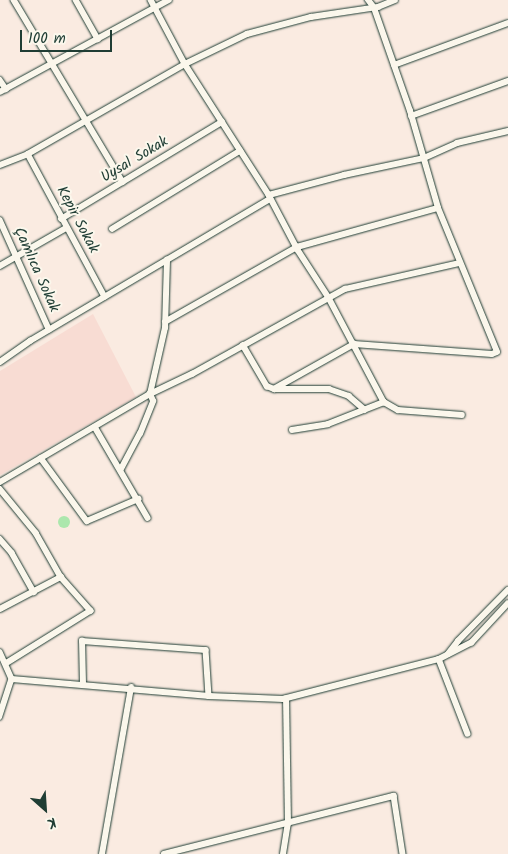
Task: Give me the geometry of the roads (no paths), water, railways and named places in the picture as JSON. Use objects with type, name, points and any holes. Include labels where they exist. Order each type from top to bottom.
[{"type":"street","points":[[14,0],[123,182]]},
{"type":"street","points":[[76,0],[98,39]]},
{"type":"street","points":[[151,0],[185,64],[270,197],[297,247],[329,298],[384,402],[398,410],[462,415]]},
{"type":"street","points":[[0,80],[3,90],[169,0]]},
{"type":"street","points":[[274,389],[354,344],[496,354],[497,349],[459,263],[438,208],[412,116],[374,8],[368,0]]},
{"type":"street","points":[[0,165],[28,154],[185,64],[247,34],[311,18],[374,8],[394,0]]},
{"type":"street","points":[[394,65],[508,23]]},
{"type":"street","points":[[412,116],[508,80]]},
{"type":"street","name":"Uysal Sokak","points":[[61,218],[222,122]]},
{"type":"street","points":[[0,362],[270,197],[344,175],[424,158],[457,143],[507,130]]},
{"type":"street","points":[[112,229],[240,151]]},
{"type":"street","name":"Kepir Sokak","points":[[28,154],[104,297]]},
{"type":"street","points":[[165,322],[297,247],[438,208]]},
{"type":"street","name":"Çamlıca Sokak","points":[[0,220],[50,330]]},
{"type":"street","points":[[0,266],[66,228]]},
{"type":"street","points":[[121,469],[140,434],[153,401],[150,394],[165,322],[167,260]]},
{"type":"street","points":[[0,482],[150,394],[192,374],[345,289],[459,263]]},
{"type":"street","points":[[244,345],[267,386],[274,389],[329,389],[350,396],[365,410]]},
{"type":"street","points":[[292,430],[328,424],[384,402]]},
{"type":"street","points":[[95,427],[148,518]]},
{"type":"street","points":[[41,458],[87,521],[138,500]]},
{"type":"street","points":[[0,489],[36,533],[62,577],[92,611],[6,664]]},
{"type":"street","points":[[0,539],[12,553],[34,592]]},
{"type":"street","points":[[0,609],[62,577]]},
{"type":"street","points":[[448,654],[458,641],[508,590]]},
{"type":"street","points":[[12,679],[209,696],[286,699],[439,659],[471,643],[508,603]]},
{"type":"street","points":[[83,684],[82,642],[206,650],[209,696]]},
{"type":"street","points":[[0,652],[12,679],[0,717]]},
{"type":"street","points":[[439,659],[468,734]]},
{"type":"street","points":[[102,854],[131,688]]},
{"type":"street","points":[[283,854],[288,824],[286,699]]},
{"type":"street","points":[[164,854],[394,796],[403,854]]}]
